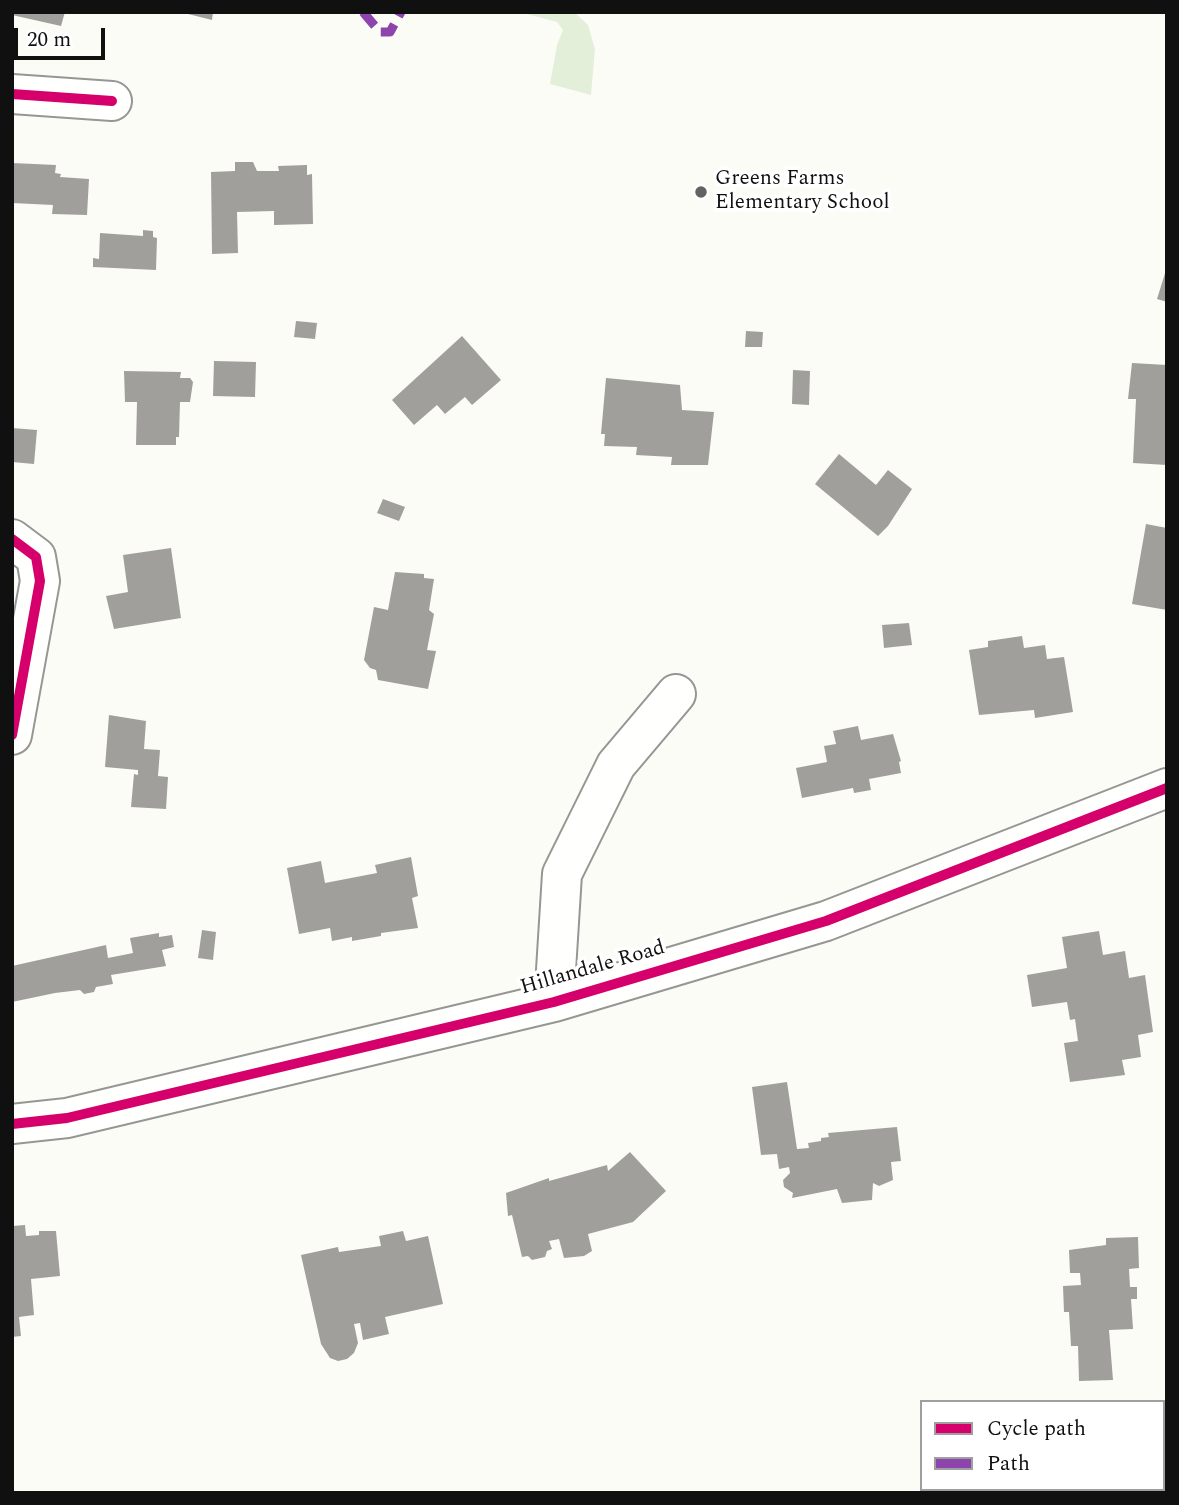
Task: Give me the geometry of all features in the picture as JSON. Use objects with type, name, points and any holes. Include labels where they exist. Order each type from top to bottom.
[{"type":"street","points":[[12,94],[112,101]]},
{"type":"street","points":[[12,539],[36,557],[40,581],[12,735]]},
{"type":"street","points":[[554,1002],[562,874],[616,765],[676,694]]},
{"type":"street","name":"Hillandale Road","points":[[12,1124],[67,1118],[554,1002],[825,921],[1167,788]]},
{"type":"green space","points":[[519,12],[574,12],[588,25],[595,49],[591,95],[550,84],[557,45],[563,30],[557,22]]},
{"type":"building","points":[[12,12],[65,12],[61,26],[12,15]]},
{"type":"building","points":[[180,12],[213,12],[212,20]]},
{"type":"building","points":[[235,162],[253,162],[257,171],[279,171],[278,166],[307,165],[307,175],[312,174],[313,224],[274,225],[274,211],[237,212],[238,253],[212,254],[211,172],[235,171]]},
{"type":"building","points":[[12,163],[56,165],[55,173],[61,174],[60,177],[89,179],[87,215],[52,214],[53,205],[12,203]]},
{"type":"building","points":[[143,230],[153,231],[153,237],[157,238],[156,270],[93,267],[93,258],[99,259],[100,233],[143,236]]},
{"type":"building","points":[[1167,270],[1167,302],[1157,299]]},
{"type":"building","points":[[296,321],[317,323],[315,339],[294,337]]},
{"type":"building","points":[[746,331],[763,332],[762,347],[745,347]]},
{"type":"building","points":[[462,336],[501,380],[472,405],[465,397],[445,414],[437,405],[414,425],[392,400]]},
{"type":"building","points":[[214,361],[256,362],[255,397],[213,396]]},
{"type":"building","points":[[1132,363],[1167,365],[1167,465],[1133,463],[1136,399],[1128,399]]},
{"type":"building","points":[[793,370],[810,371],[809,405],[792,404]]},
{"type":"building","points":[[124,371],[181,372],[180,378],[190,378],[193,382],[190,402],[180,402],[179,437],[176,437],[176,445],[136,445],[137,402],[125,402]]},
{"type":"building","points":[[606,378],[680,385],[682,410],[714,412],[708,465],[671,465],[672,457],[636,455],[637,447],[604,446],[605,434],[601,434]]},
{"type":"building","points":[[12,428],[37,430],[34,464],[12,462]]},
{"type":"building","points":[[839,454],[876,485],[888,470],[912,489],[888,526],[878,536],[815,484]]},
{"type":"building","points":[[383,499],[405,507],[399,521],[377,513]]},
{"type":"building","points":[[1146,524],[1167,528],[1167,610],[1132,604]]},
{"type":"building","points":[[171,548],[181,618],[114,629],[106,596],[128,592],[123,555]]},
{"type":"building","points":[[395,572],[424,574],[424,578],[434,579],[429,610],[434,614],[427,650],[436,651],[428,689],[378,680],[376,670],[370,668],[364,660],[374,607],[388,610]]},
{"type":"building","points":[[909,623],[912,645],[884,648],[882,625]]},
{"type":"building","points":[[1022,636],[1024,648],[1045,645],[1047,659],[1064,657],[1073,712],[1035,718],[1034,710],[979,715],[969,650],[988,647],[988,641]]},
{"type":"building","points":[[109,715],[146,721],[144,749],[160,750],[158,776],[168,777],[166,809],[131,807],[134,774],[138,775],[138,770],[105,767]]},
{"type":"building","points":[[858,726],[861,740],[893,734],[901,761],[901,773],[869,779],[871,790],[854,793],[853,788],[802,798],[796,768],[827,762],[824,746],[836,744],[833,731]]},
{"type":"building","points":[[411,857],[418,896],[412,898],[418,928],[381,933],[381,936],[352,941],[352,937],[332,941],[330,928],[299,934],[287,868],[321,861],[325,883],[377,873],[375,865]]},
{"type":"building","points":[[202,930],[216,932],[213,960],[198,958]]},
{"type":"building","points":[[1099,931],[1103,955],[1125,951],[1129,978],[1145,975],[1153,1032],[1138,1035],[1141,1057],[1122,1060],[1125,1075],[1070,1082],[1064,1043],[1078,1041],[1075,1019],[1070,1020],[1067,1002],[1032,1007],[1027,975],[1067,968],[1062,937]]},
{"type":"building","points":[[159,933],[159,937],[172,935],[174,947],[162,950],[166,966],[111,975],[113,984],[96,987],[94,992],[84,994],[80,990],[55,993],[12,1002],[12,966],[106,945],[108,958],[133,953],[130,938]]},
{"type":"building","points":[[787,1082],[797,1149],[809,1148],[808,1143],[829,1137],[828,1133],[897,1127],[901,1161],[891,1162],[893,1180],[879,1186],[873,1183],[872,1200],[842,1203],[837,1189],[792,1198],[793,1193],[784,1187],[783,1180],[790,1173],[789,1167],[779,1169],[777,1154],[761,1155],[752,1087]]},
{"type":"building","points":[[630,1152],[666,1191],[633,1222],[588,1234],[592,1251],[584,1256],[564,1258],[559,1239],[549,1241],[552,1249],[547,1251],[545,1257],[532,1260],[528,1256],[522,1257],[512,1215],[508,1216],[506,1193],[549,1178],[549,1181],[607,1165],[608,1171]]},
{"type":"building","points":[[25,1225],[26,1236],[39,1235],[39,1231],[56,1231],[60,1276],[31,1279],[34,1315],[19,1317],[21,1336],[12,1337],[12,1226]]},
{"type":"building","points":[[403,1231],[406,1241],[428,1236],[443,1304],[385,1317],[389,1334],[363,1340],[360,1323],[354,1324],[358,1343],[354,1353],[347,1359],[338,1361],[330,1358],[321,1344],[301,1255],[338,1247],[339,1252],[381,1246],[379,1236]]},
{"type":"building","points":[[1138,1237],[1139,1268],[1129,1269],[1130,1287],[1137,1287],[1137,1299],[1131,1299],[1133,1329],[1109,1330],[1113,1380],[1079,1381],[1078,1346],[1071,1346],[1069,1312],[1064,1312],[1063,1286],[1081,1285],[1080,1273],[1070,1273],[1069,1250],[1106,1245],[1106,1238]]},
{"type":"marked path","points":[[363,12],[380,32],[390,32],[401,12]]},
{"type":"cycle path","points":[[12,94],[112,101]]},
{"type":"cycle path","points":[[12,539],[36,557],[40,581],[12,735]]},
{"type":"cycle path","points":[[12,1124],[67,1118],[554,1002],[826,921],[1167,788]]},
{"type":"place","name":"Greens Farms Elementary School","points":[[701,192]]}]
